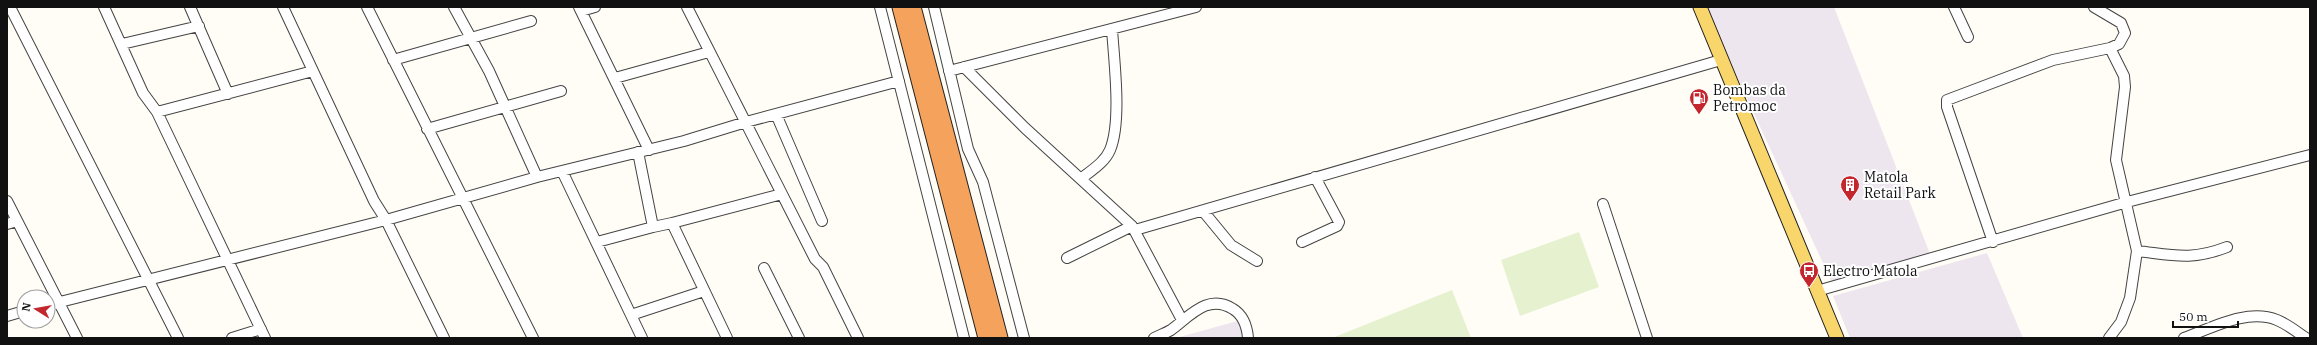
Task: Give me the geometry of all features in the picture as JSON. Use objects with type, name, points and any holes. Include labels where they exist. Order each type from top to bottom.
[{"type":"highway","points":[[911,8],[986,338]]},
{"type":"highway","points":[[911,8],[1000,338]]},
{"type":"main road","points":[[1700,7],[1837,338]]},
{"type":"street","points":[[10,7],[178,338]]},
{"type":"street","points":[[104,7],[143,93],[157,112],[226,259],[263,333],[232,338]]},
{"type":"street","points":[[190,7],[228,94]]},
{"type":"street","points":[[283,7],[374,201],[386,220],[444,338]]},
{"type":"street","points":[[367,7],[533,338]]},
{"type":"street","points":[[454,7],[473,38],[538,177]]},
{"type":"street","points":[[595,7],[580,9],[649,150]]},
{"type":"street","points":[[687,7],[815,259],[823,267],[858,338]]},
{"type":"street","points":[[934,7],[968,149],[983,182],[1024,338]]},
{"type":"street","points":[[949,71],[1194,7]]},
{"type":"street","points":[[1954,7],[1968,37]]},
{"type":"street","points":[[1993,242],[1946,107],[1947,100],[2054,60],[2110,48],[2123,39],[2124,28],[2121,23],[2094,7]]},
{"type":"street","points":[[879,10],[899,81],[950,288],[964,338]]},
{"type":"street","points":[[393,60],[531,21]]},
{"type":"street","points":[[122,44],[199,26]]},
{"type":"street","points":[[1082,178],[1104,160],[1113,138],[1116,90],[1112,29]]},
{"type":"street","points":[[2110,48],[2124,82],[2116,160],[2127,202],[2137,251],[2130,298],[2121,322],[2113,336]]},
{"type":"street","points":[[615,78],[709,52]]},
{"type":"street","points":[[1067,258],[1134,228],[1204,211],[1315,177],[1721,60]]},
{"type":"street","points":[[964,67],[1025,128],[1082,178],[1134,228],[1182,320]]},
{"type":"street","points":[[157,112],[313,71]]},
{"type":"street","points":[[56,303],[386,220],[538,177],[649,150],[899,81]]},
{"type":"street","points":[[427,129],[561,91]]},
{"type":"street","points":[[776,114],[822,221]]},
{"type":"street","points":[[638,152],[653,227]]},
{"type":"street","points":[[1817,291],[1993,242],[2127,202],[2310,155]]},
{"type":"street","points":[[562,171],[642,338]]},
{"type":"street","points":[[1302,242],[1337,226],[1339,222],[1315,177]]},
{"type":"street","points":[[597,242],[782,194]]},
{"type":"street","points":[[7,201],[12,223],[59,302],[77,338]]},
{"type":"street","points":[[1603,204],[1647,338]]},
{"type":"street","points":[[1204,211],[1231,245],[1257,261]]},
{"type":"street","points":[[672,223],[727,338]]},
{"type":"street","points":[[2137,251],[2188,257],[2211,253],[2227,247]]},
{"type":"street","points":[[764,268],[799,338]]},
{"type":"street","points":[[631,315],[704,291]]},
{"type":"street","points":[[1154,338],[1170,331],[1198,308],[1213,303],[1224,303],[1235,310],[1243,319],[1247,328],[1248,338]]},
{"type":"street","points":[[2184,338],[2240,319],[2256,316],[2278,320],[2306,338]]},
{"type":"shaded area","points":[[1705,7],[1834,7],[1930,254],[1833,285]]},
{"type":"shaded area","points":[[1987,253],[2023,338],[1850,338],[1833,296]]},
{"type":"shaded area","points":[[1241,320],[1242,338],[1176,338]]},
{"type":"green space","points":[[1579,232],[1599,287],[1520,316],[1501,260]]},
{"type":"green space","points":[[1452,290],[1471,338],[1332,338]]},
{"type":"place","name":"Bombas da Petromoc","points":[[1699,115]]},
{"type":"place","name":"Matola Retail Park","points":[[1850,202]]},
{"type":"place","name":"Electro Matola","points":[[1809,288]]}]
